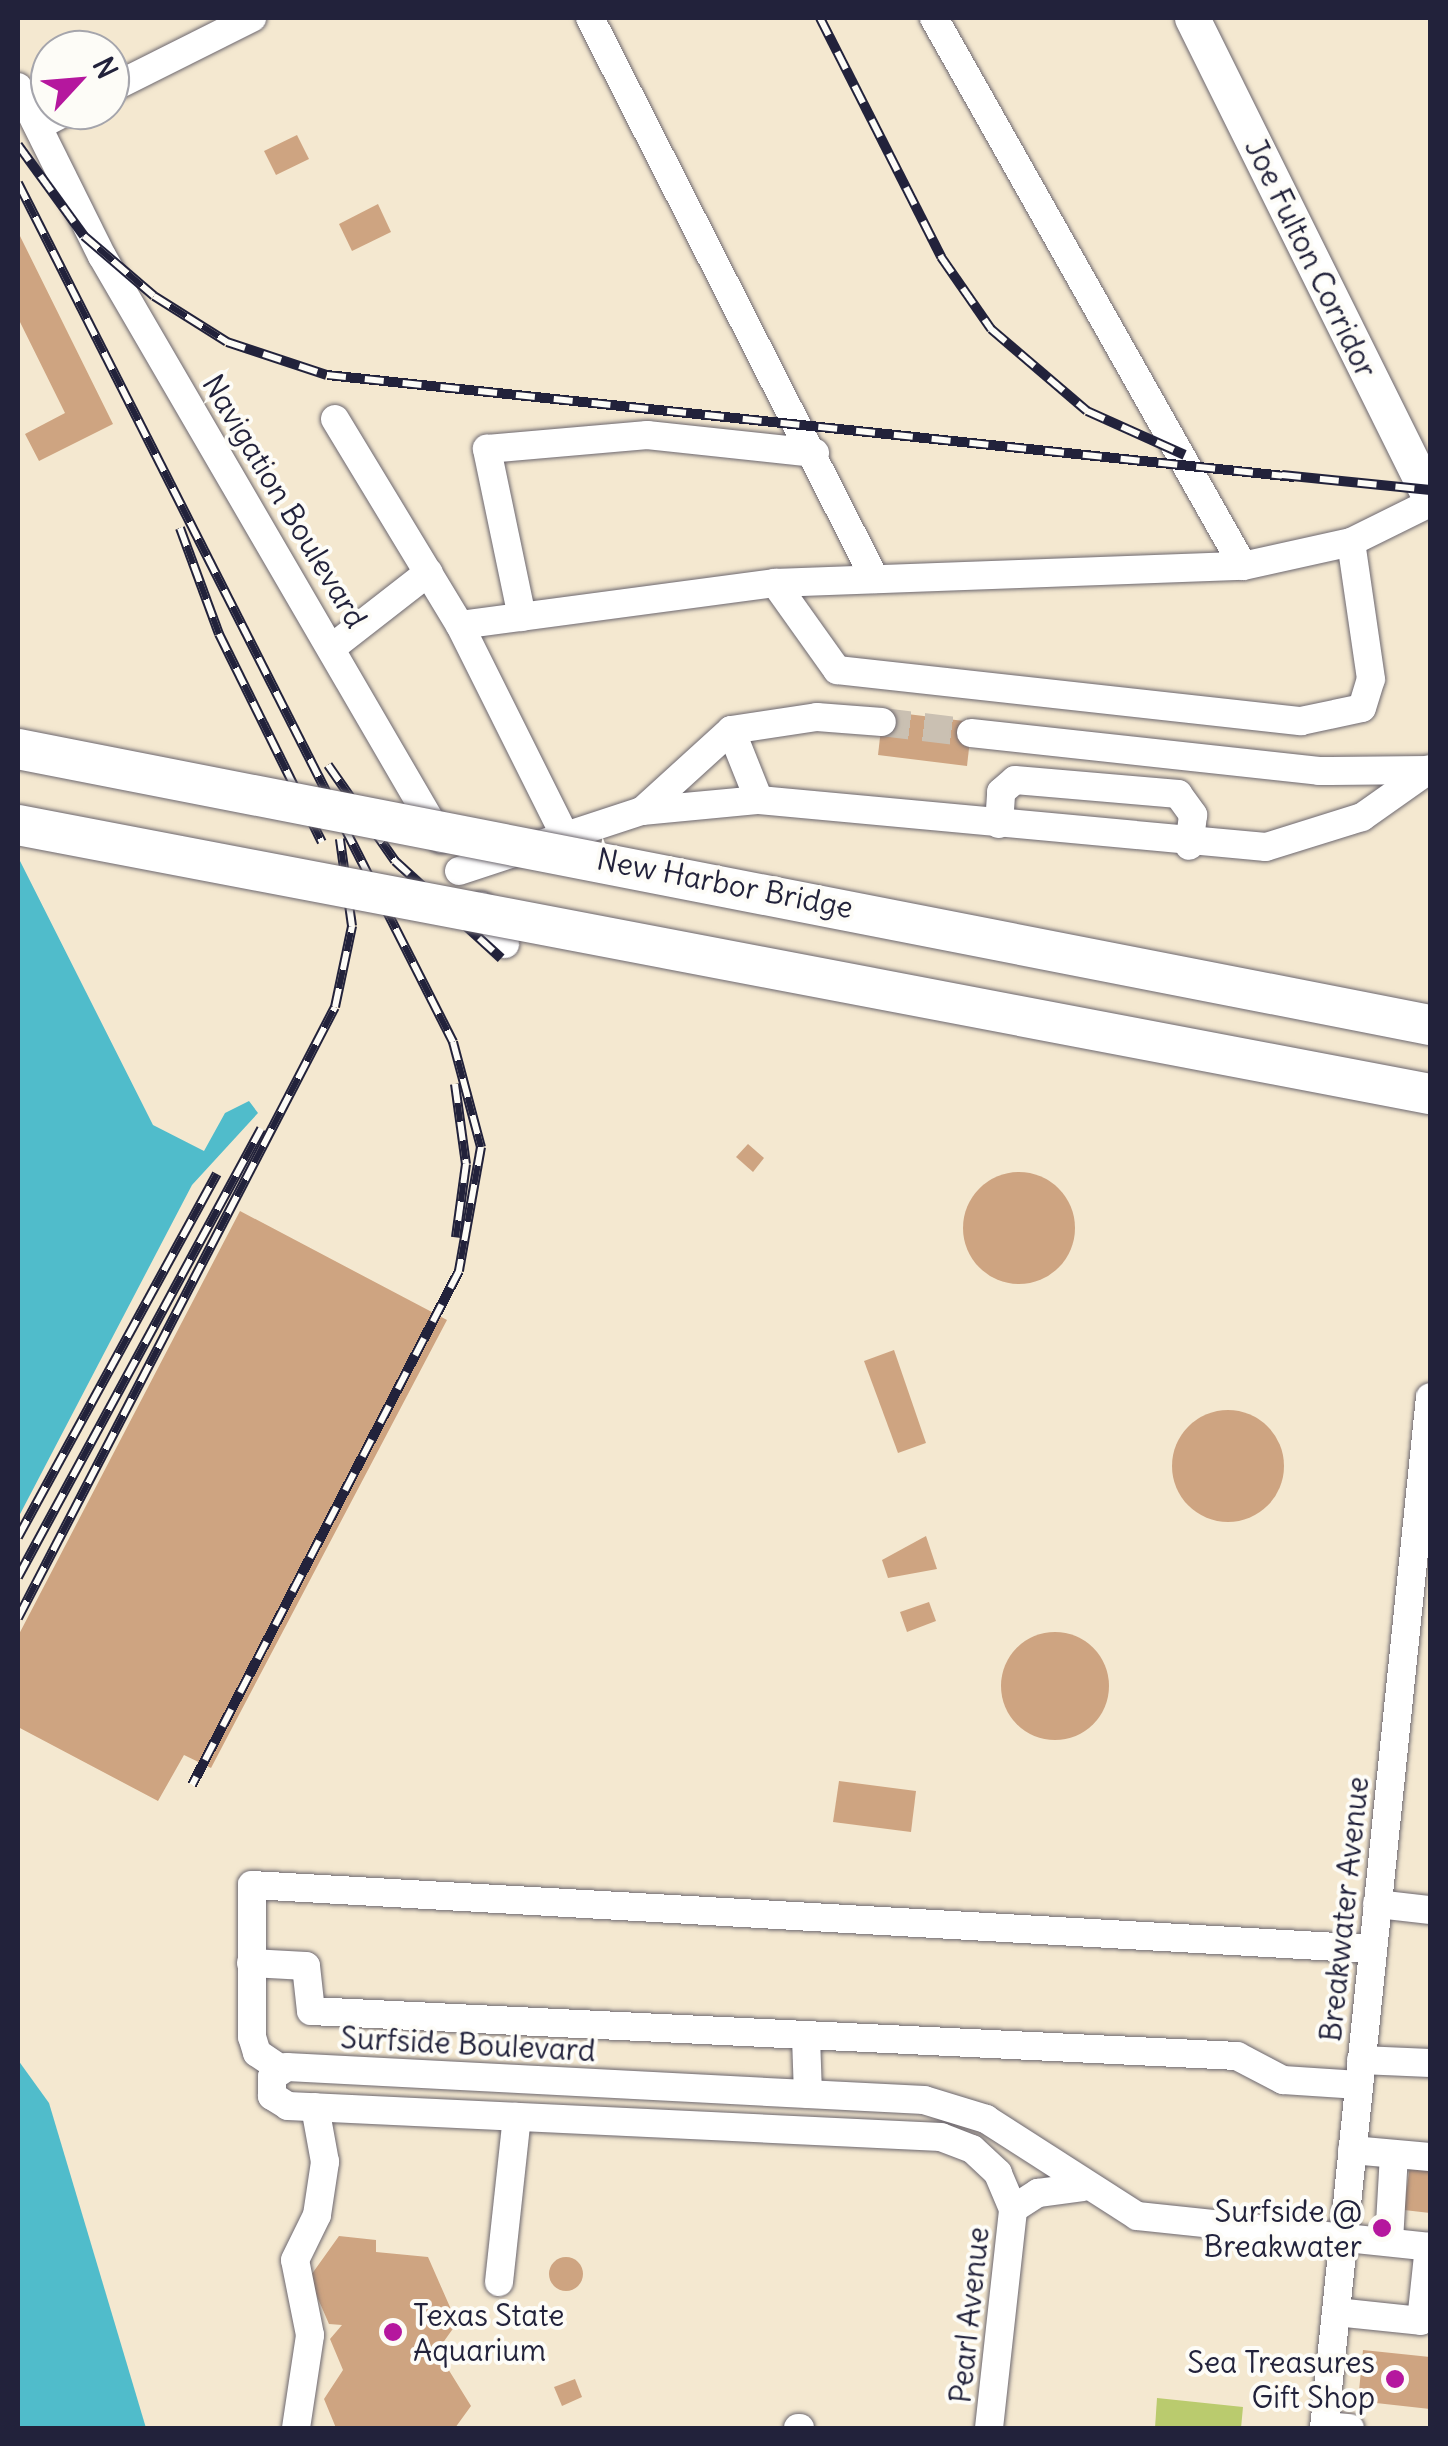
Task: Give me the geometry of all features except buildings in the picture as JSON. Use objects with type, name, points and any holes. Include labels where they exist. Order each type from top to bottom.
[{"type":"highway","name":"New Harbor Bridge","points":[[18,749],[1430,1024]]},
{"type":"highway","points":[[18,825],[1430,1094]]},
{"type":"main road","name":"Joe Fulton Corridor","points":[[1192,18],[1420,458],[1430,500]]},
{"type":"street","points":[[130,79],[252,18]]},
{"type":"street","points":[[590,18],[814,452],[875,579]]},
{"type":"street","points":[[934,18],[1243,566]]},
{"type":"street","name":"Navigation Boulevard","points":[[18,87],[30,110]]},
{"type":"street","name":"Navigation Boulevard","points":[[40,130],[102,256],[334,646],[459,871],[505,944]]},
{"type":"street","points":[[335,419],[460,626],[564,834]]},
{"type":"street","points":[[522,618],[487,449],[648,436],[814,452]]},
{"type":"street","points":[[460,626],[775,584],[1243,566],[1351,542],[1430,500]]},
{"type":"street","points":[[775,584],[837,670],[1302,721],[1362,708],[1371,679],[1351,542]]},
{"type":"street","points":[[334,646],[428,572]]},
{"type":"street","points":[[642,812],[731,730],[817,717],[882,722]]},
{"type":"street","points":[[731,730],[758,800]]},
{"type":"street","points":[[971,733],[1319,771],[1430,772]]},
{"type":"street","points":[[459,871],[642,812],[758,800],[1189,846],[1266,847],[1317,835],[1362,817],[1430,772]]},
{"type":"street","points":[[999,824],[1001,792],[1014,780],[1178,794],[1193,815],[1189,846]]},
{"type":"street","name":"Breakwater Avenue","points":[[1333,2428],[1336,2312],[1343,2236],[1378,1904],[1421,1570],[1430,1397]]},
{"type":"street","points":[[1083,2187],[1038,2193],[1012,2210],[990,2164],[941,2136],[315,2107],[276,2101],[270,2084],[281,2069],[257,2054],[252,2037],[252,1885],[1373,1948]]},
{"type":"street","points":[[1378,1904],[1430,1910]]},
{"type":"street","points":[[251,1963],[306,1966],[311,2011],[1237,2056],[1282,2080],[1430,2063]]},
{"type":"street","points":[[806,2037],[808,2094]]},
{"type":"street","name":"Surfside Boulevard","points":[[281,2069],[808,2094],[955,2108],[1013,2134],[1083,2187],[1136,2216],[1430,2247]]},
{"type":"street","points":[[296,2428],[310,2335],[295,2260],[316,2216],[325,2162],[315,2107]]},
{"type":"street","points":[[499,2282],[517,2117]]},
{"type":"street","points":[[1352,2150],[1430,2157]]},
{"type":"street","points":[[1388,2241],[1394,2154]]},
{"type":"street","name":"Pearl Avenue","points":[[989,2428],[1012,2210]]},
{"type":"street","points":[[1336,2312],[1421,2321],[1430,2247]]},
{"type":"green space","points":[[1157,2398],[1243,2407],[1241,2428],[1155,2428]]},
{"type":"water","points":[[18,857],[153,1125],[204,1151],[225,1113],[249,1101],[258,1113],[192,1185],[18,1518]]},
{"type":"water","points":[[18,2060],[49,2103],[146,2428],[18,2428]]},
{"type":"tunnel","points":[[882,722],[971,733]]},
{"type":"railway","points":[[820,18],[941,257],[991,329],[1087,411],[1185,455]]},
{"type":"railway","points":[[18,145],[84,236],[154,296],[227,342],[327,375],[1295,477]]},
{"type":"railway","points":[[18,183],[453,1042],[481,1147],[459,1271],[192,1785]]},
{"type":"railway","points":[[1282,475],[1430,490]]},
{"type":"railway","points":[[180,528],[219,634],[322,842]]},
{"type":"railway","points":[[328,765],[395,861],[501,958]]},
{"type":"railway","points":[[18,1618],[335,1007],[352,926],[340,839]]},
{"type":"railway","points":[[455,1084],[466,1164],[456,1237]]},
{"type":"railway","points":[[18,1577],[261,1129]]},
{"type":"railway","points":[[18,1537],[217,1174]]},
{"type":"place","name":"Surfside @ Breakwater","points":[[1382,2228]]},
{"type":"place","name":"Texas State Aquarium","points":[[393,2332]]},
{"type":"place","name":"Sea Treasures Gift Shop","points":[[1395,2379]]}]
